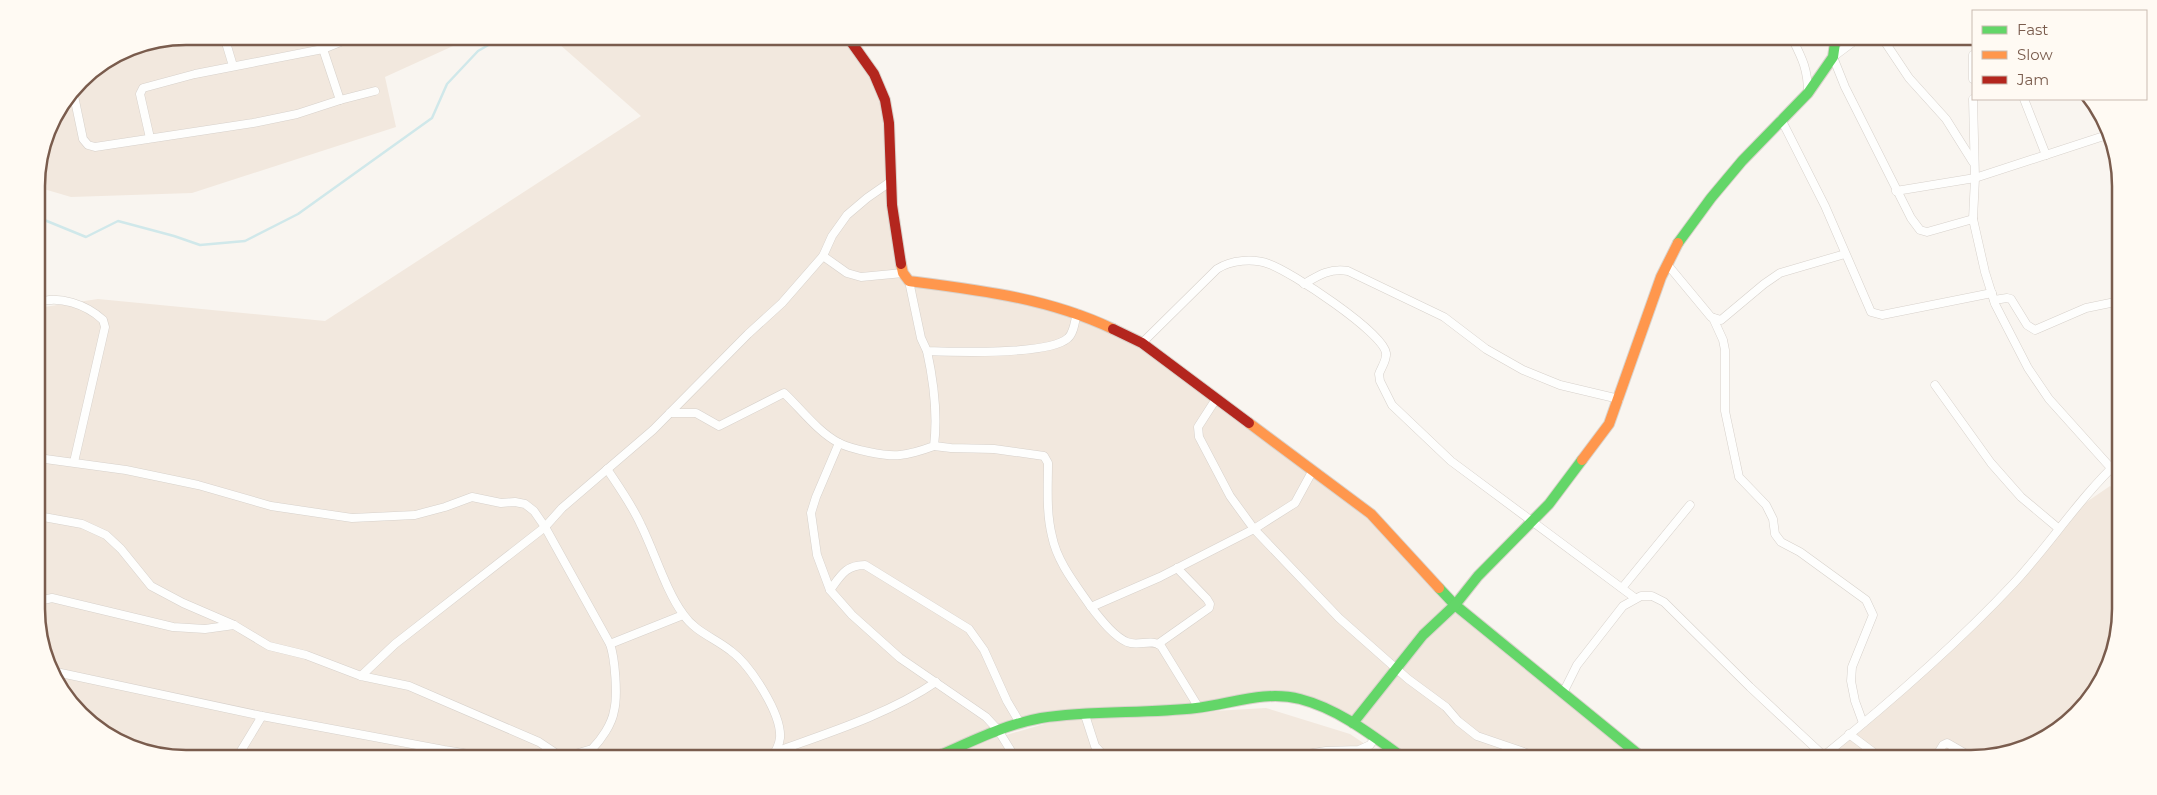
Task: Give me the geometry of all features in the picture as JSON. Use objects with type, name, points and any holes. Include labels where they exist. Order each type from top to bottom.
[{"type":"street","points":[[227,45],[233,66]]},
{"type":"street","points":[[150,138],[140,94],[143,88],[195,74],[323,50],[335,45]]},
{"type":"street","points":[[853,45],[880,86],[884,99],[890,132],[890,182],[893,219],[921,338],[927,351],[933,377],[936,424],[934,446]]},
{"type":"street","points":[[1796,45],[1806,65],[1808,93]]},
{"type":"street","points":[[1835,45],[1833,56],[1837,70],[1896,191],[1920,230],[1927,232],[1973,219]]},
{"type":"street","points":[[1353,723],[1423,635],[1455,605],[1478,576],[1534,522],[1609,424],[1642,327],[1667,264],[1679,241],[1700,212],[1781,119],[1808,93],[1833,56],[1848,45]]},
{"type":"street","points":[[1887,45],[1909,78],[1946,119],[1974,163]]},
{"type":"street","points":[[323,50],[340,100]]},
{"type":"street","points":[[74,100],[78,122],[84,140],[88,145],[95,147],[272,119],[320,108],[340,100],[375,91]]},
{"type":"street","points":[[1830,750],[1993,606],[2036,559],[2069,514],[2111,469],[2049,399],[2010,335],[1993,297],[1985,272],[1973,219],[1975,178],[1973,100]]},
{"type":"street","points":[[2024,100],[2046,155]]},
{"type":"street","points":[[1781,119],[1825,206],[1871,312],[1875,314],[1993,297],[2007,298],[2011,299],[2027,325],[2035,330],[2086,308],[2112,303]]},
{"type":"street","points":[[1896,191],[1975,178],[2102,136]]},
{"type":"street","points":[[361,676],[395,644],[545,527],[562,508],[652,430],[748,334],[782,303],[823,256],[832,236],[847,215],[890,182]]},
{"type":"street","points":[[1713,318],[1721,320],[1725,318],[1764,284],[1780,273],[1845,254]]},
{"type":"street","points":[[823,256],[848,273],[861,277],[906,277],[996,292],[1042,302],[1077,313],[1142,343],[1371,514],[1387,529],[1455,605],[1634,750]]},
{"type":"street","points":[[1142,343],[1217,268],[1235,261],[1267,263],[1344,310],[1382,344],[1386,352],[1378,374],[1392,406],[1451,461],[1635,598]]},
{"type":"street","points":[[1667,264],[1713,318],[1723,340],[1725,350],[1725,411],[1739,478],[1766,505],[1772,519],[1775,534],[1781,542],[1800,552],[1866,600],[1872,611],[1871,621],[1852,667],[1851,681],[1855,702],[1863,723]]},
{"type":"street","points":[[1304,284],[1325,272],[1337,269],[1348,271],[1444,317],[1486,349],[1523,370],[1560,385],[1619,399]]},
{"type":"street","points":[[45,300],[62,300],[84,308],[98,315],[103,320],[105,327],[74,462]]},
{"type":"street","points":[[927,351],[1024,350],[1037,348],[1068,339],[1077,313]]},
{"type":"street","points":[[1935,385],[1997,470],[2021,497],[2058,528]]},
{"type":"street","points":[[670,413],[696,413],[719,426],[784,393],[819,428],[839,443],[868,451],[898,456],[934,446],[994,449],[1044,456],[1048,463],[1048,517],[1052,538],[1059,558],[1091,607],[1118,636],[1128,643],[1158,644],[1209,608],[1210,604],[1207,600],[1177,568]]},
{"type":"street","points":[[1216,399],[1198,427],[1199,437],[1230,496],[1254,529],[1339,618],[1397,669],[1446,707],[1462,724],[1477,736],[1520,750]]},
{"type":"street","points":[[839,443],[811,513],[817,555],[830,590],[852,615],[900,658],[986,717],[998,730],[1010,750]]},
{"type":"street","points":[[45,459],[126,470],[198,485],[272,506],[352,518],[415,515],[472,497],[525,504],[534,511],[545,527],[610,644],[614,655],[615,709],[612,718],[592,749],[589,750]]},
{"type":"street","points":[[607,469],[640,523],[683,615],[700,632],[731,651],[741,660],[764,692],[779,724],[780,740],[776,750]]},
{"type":"street","points":[[1091,607],[1177,568],[1254,529],[1295,503],[1312,470]]},
{"type":"street","points":[[1622,588],[1690,505]]},
{"type":"street","points":[[45,517],[82,524],[106,535],[121,549],[151,586],[183,604],[234,625],[269,646],[306,655],[361,676],[409,686],[539,742],[552,750]]},
{"type":"street","points":[[830,590],[844,570],[854,565],[865,565],[970,629],[984,650],[1007,701],[1020,723]]},
{"type":"street","points":[[1563,693],[1577,665],[1623,606],[1635,598],[1652,596],[1664,602],[1815,750]]},
{"type":"street","points":[[45,600],[52,598],[173,627],[205,629],[234,625]]},
{"type":"street","points":[[610,644],[683,615]]},
{"type":"street","points":[[1158,644],[1199,708]]},
{"type":"street","points":[[61,673],[262,716],[448,750]]},
{"type":"street","points":[[787,750],[905,701],[936,682]]},
{"type":"street","points":[[952,750],[998,730],[1020,723],[1059,716],[1199,708],[1265,695],[1300,699],[1353,723],[1393,750]]},
{"type":"street","points":[[241,750],[262,716]]},
{"type":"street","points":[[1085,716],[1095,746],[1099,750]]},
{"type":"street","points":[[1849,734],[1870,750]]},
{"type":"street","points":[[1359,750],[1370,745],[1375,738]]},
{"type":"street","points":[[1940,750],[1943,744],[1947,743],[1959,750]]},
{"type":"shaded area","points":[[177,45],[455,45],[385,77],[396,127],[192,193],[71,197],[45,189],[46,168],[56,132],[74,100],[86,86],[115,64],[141,52]]},
{"type":"shaded area","points":[[560,45],[853,45],[880,86],[905,277],[1042,302],[1126,335],[1371,514],[1455,605],[1633,750],[1391,750],[1332,712],[1265,695],[1199,708],[1040,718],[954,750],[186,750],[168,749],[141,743],[108,726],[93,715],[80,702],[60,671],[52,654],[46,627],[45,307],[98,299],[325,321],[641,116]]},
{"type":"shaded area","points":[[2110,486],[2112,488],[2111,627],[2105,654],[2093,680],[2071,709],[2042,731],[2025,739],[1999,747],[1980,750],[1835,750],[1950,646],[2036,559],[2069,514]]},
{"type":"shaded area","points":[[1266,708],[1350,734],[1374,750],[954,750],[1058,720]]},
{"type":"waterway","points":[[45,220],[86,237],[118,221],[200,245],[245,241],[298,214],[432,118],[447,84],[478,51],[488,45]]},
{"type":"traffic: fast","points":[[1678,243],[1711,198],[1742,161],[1808,93],[1833,57],[1835,45]]},
{"type":"traffic: fast","points":[[1353,723],[1423,635],[1455,605],[1478,576],[1549,504],[1582,460]]},
{"type":"traffic: fast","points":[[1439,588],[1455,605],[1633,750]]},
{"type":"traffic: fast","points":[[951,750],[1012,725],[1041,718],[1079,714],[1196,708],[1274,696],[1300,699],[1328,709],[1355,724],[1393,750]]},
{"type":"traffic: slow","points":[[1582,460],[1609,424],[1661,277],[1678,243]]},
{"type":"traffic: slow","points":[[901,264],[903,273],[909,281],[1013,297],[1064,310],[1113,329]]},
{"type":"traffic: slow","points":[[1249,423],[1371,514],[1439,588]]},
{"type":"traffic: jam","points":[[853,45],[874,74],[885,100],[889,123],[892,205],[901,264]]},
{"type":"traffic: jam","points":[[1113,329],[1142,343],[1249,423]]}]
